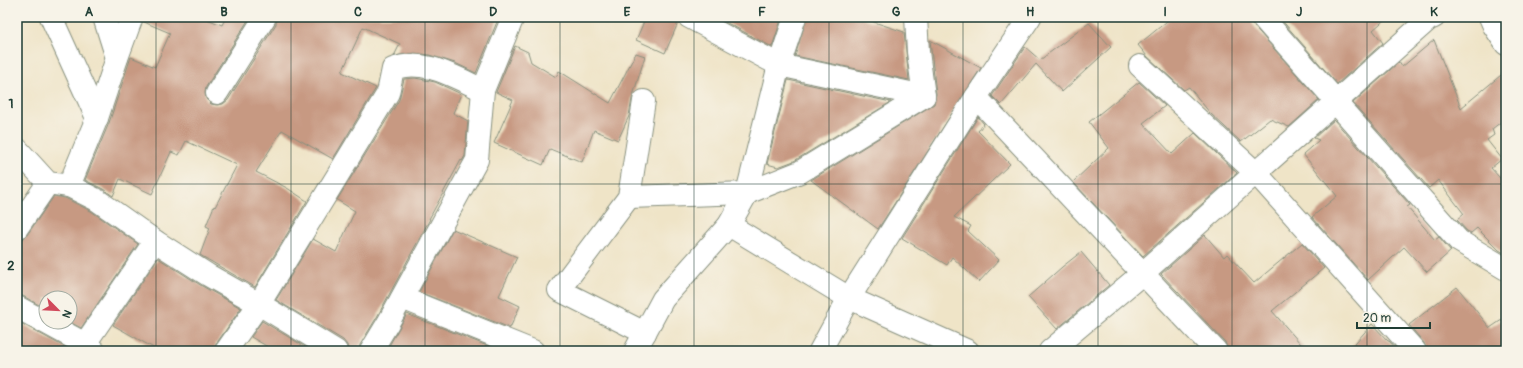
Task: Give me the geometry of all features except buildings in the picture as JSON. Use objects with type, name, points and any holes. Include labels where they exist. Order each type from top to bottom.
[{"type":"street","points":[[51,17],[97,118]]},
{"type":"street","points":[[104,17],[117,58]]},
{"type":"street","points":[[69,186],[97,118],[132,17]]},
{"type":"street","points":[[217,93],[265,17]]},
{"type":"street","points":[[371,351],[402,298],[477,160],[483,90],[513,17]]},
{"type":"street","points":[[689,17],[779,65],[924,96]]},
{"type":"street","points":[[644,100],[629,197],[559,290],[640,342],[663,299],[729,225],[747,193],[779,65],[795,17]]},
{"type":"street","points":[[916,17],[918,52],[924,96]]},
{"type":"street","points":[[820,351],[849,298],[976,97],[1030,17]]},
{"type":"street","points":[[1262,17],[1337,104],[1459,240],[1506,269]]},
{"type":"street","points":[[1050,351],[1143,273],[1429,19],[1434,17]]},
{"type":"street","points":[[1490,17],[1506,44]]},
{"type":"street","points":[[226,351],[259,304],[388,93],[393,69],[404,65],[423,65],[483,90]]},
{"type":"street","points":[[1140,66],[1256,173],[1415,351]]},
{"type":"street","points":[[629,197],[747,193],[800,172],[924,96]]},
{"type":"street","points":[[976,97],[1216,351]]},
{"type":"street","points":[[17,149],[48,183],[69,186],[97,200],[155,241],[208,275],[336,351]]},
{"type":"street","points":[[17,228],[48,183]]},
{"type":"street","points":[[729,225],[849,298],[968,351]]},
{"type":"street","points":[[17,307],[86,349],[155,241]]},
{"type":"street","points":[[402,298],[532,351]]}]
